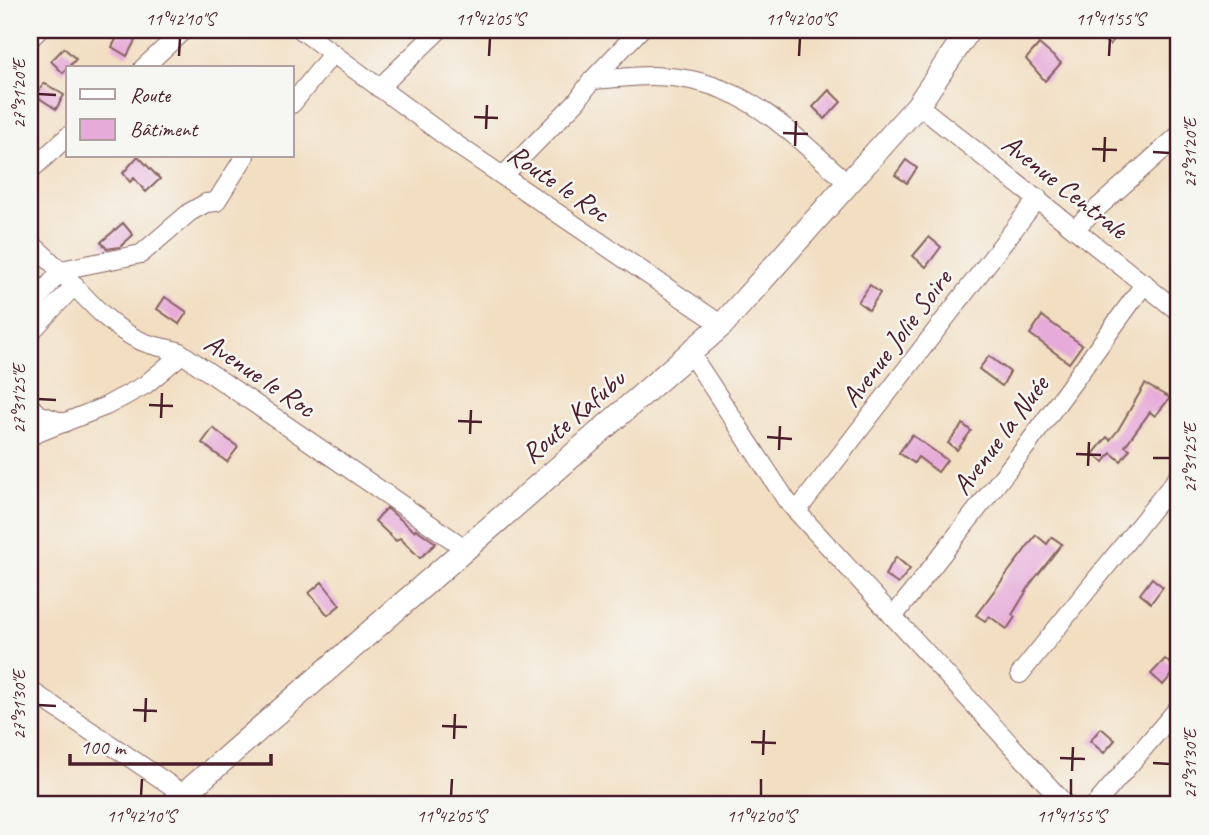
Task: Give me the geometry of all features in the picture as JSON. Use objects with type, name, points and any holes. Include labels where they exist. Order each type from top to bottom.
[{"type":"main road","name":"Route Kafubu","points":[[178,800],[722,325],[918,104],[969,30]]},
{"type":"street","points":[[30,39],[39,30]]},
{"type":"street","points":[[145,66],[184,30]]},
{"type":"street","name":"Route le Roc","points":[[301,30],[503,176],[722,325]]},
{"type":"street","points":[[379,88],[439,30]]},
{"type":"street","points":[[503,176],[577,101],[592,80],[640,30]]},
{"type":"street","points":[[294,102],[333,53]]},
{"type":"street","points":[[592,80],[652,76],[735,92],[767,111],[848,183]]},
{"type":"street","name":"Avenue Centrale","points":[[918,104],[1177,306]]},
{"type":"street","points":[[1075,228],[1179,135]]},
{"type":"street","points":[[30,171],[66,138]]},
{"type":"street","points":[[30,309],[61,270],[141,254],[190,212],[218,201],[244,158]]},
{"type":"street","name":"Avenue Jolie Soire","points":[[797,511],[1038,198]]},
{"type":"street","name":"Avenue le Roc","points":[[30,243],[126,332],[140,341],[182,354],[466,549]]},
{"type":"street","name":"Avenue la Nuée","points":[[893,617],[1028,444],[1145,282]]},
{"type":"street","points":[[30,333],[75,285]]},
{"type":"street","points":[[690,353],[716,397],[797,511],[1066,805]]},
{"type":"street","points":[[30,436],[145,385],[182,354]]},
{"type":"street","points":[[33,411],[64,423]]},
{"type":"street","points":[[1020,674],[1179,476]]},
{"type":"street","points":[[30,690],[178,800]]},
{"type":"street","points":[[1095,805],[1179,707]]},
{"type":"building","points":[[121,30],[138,35],[127,56],[112,47]]},
{"type":"building","points":[[1088,30],[1121,30],[1110,45]]},
{"type":"building","points":[[1039,44],[1061,63],[1045,81],[1026,59]]},
{"type":"building","points":[[64,48],[76,59],[66,66],[63,73],[51,61]]},
{"type":"building","points":[[44,83],[64,95],[56,109],[36,96]]},
{"type":"building","points":[[829,90],[841,102],[825,119],[813,107]]},
{"type":"building","points":[[136,158],[140,158],[160,179],[146,192],[134,178],[130,182],[123,173]]},
{"type":"building","points":[[906,160],[917,168],[907,183],[895,175]]},
{"type":"building","points":[[123,223],[133,235],[120,247],[107,249],[101,242]]},
{"type":"building","points":[[929,237],[941,247],[926,267],[913,256]]},
{"type":"building","points":[[870,285],[880,293],[869,310],[858,302]]},
{"type":"building","points":[[165,297],[187,312],[179,324],[157,309]]},
{"type":"building","points":[[1042,316],[1082,345],[1069,363],[1030,334]]},
{"type":"building","points":[[989,356],[1010,372],[1002,386],[979,369]]},
{"type":"building","points":[[1145,384],[1170,398],[1155,416],[1150,412],[1125,446],[1130,449],[1121,461],[1111,453],[1104,462],[1093,454],[1107,437],[1110,440],[1118,430]]},
{"type":"building","points":[[963,424],[971,431],[957,450],[948,443]]},
{"type":"building","points":[[213,428],[238,447],[227,462],[202,443]]},
{"type":"building","points":[[912,435],[947,460],[938,472],[918,457],[914,463],[899,453]]},
{"type":"building","points":[[387,508],[414,531],[416,529],[436,543],[420,558],[400,538],[396,541],[375,521]]},
{"type":"building","points":[[1036,535],[1047,544],[1052,537],[1062,544],[1032,582],[1012,615],[1015,617],[1007,629],[989,616],[985,621],[976,615]]},
{"type":"building","points":[[896,557],[910,569],[898,584],[885,575]]},
{"type":"building","points":[[1152,578],[1163,587],[1151,603],[1140,594]]},
{"type":"building","points":[[322,582],[340,605],[328,615],[309,593]]},
{"type":"building","points":[[1165,659],[1177,669],[1163,685],[1151,674]]},
{"type":"building","points":[[1101,728],[1115,740],[1104,753],[1090,741]]}]
